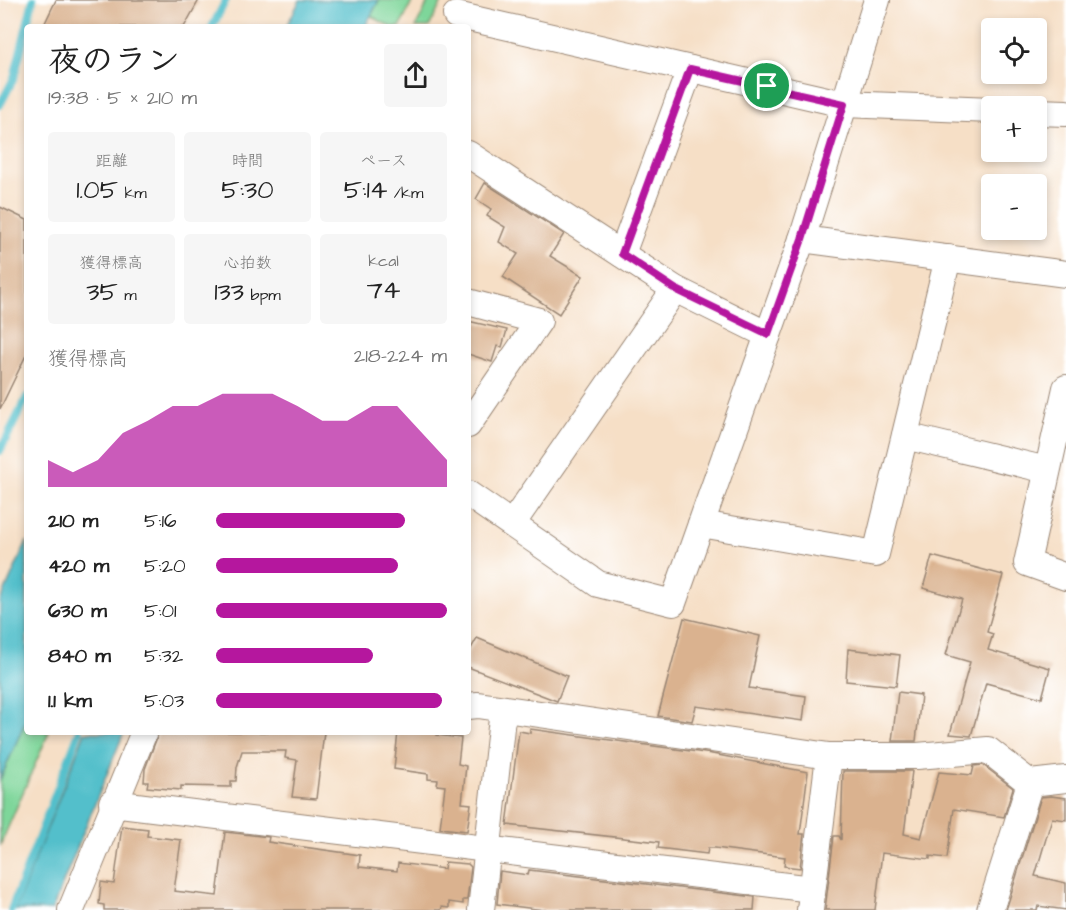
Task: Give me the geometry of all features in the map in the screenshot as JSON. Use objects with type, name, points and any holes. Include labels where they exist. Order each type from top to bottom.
[{"type":"street","points":[[471,496],[598,584],[673,603],[802,239],[877,0]]},
{"type":"street","points":[[457,14],[844,104],[981,110]]},
{"type":"street","points":[[622,254],[690,69]]},
{"type":"street","points":[[1047,112],[1066,113]]},
{"type":"street","points":[[471,156],[675,289],[768,334]]},
{"type":"street","points":[[802,239],[1066,274]]},
{"type":"street","points":[[700,524],[876,554],[948,258]]},
{"type":"street","points":[[512,524],[675,289]]},
{"type":"street","points":[[471,303],[539,321],[471,421]]},
{"type":"street","points":[[1066,388],[1027,563],[1066,577]]},
{"type":"street","points":[[905,436],[1047,470]]},
{"type":"street","points":[[471,706],[829,756],[917,756],[988,750],[1030,783],[1066,778]]},
{"type":"street","points":[[481,910],[503,709]]},
{"type":"street","points":[[71,910],[112,803],[143,735]]},
{"type":"street","points":[[112,803],[488,849],[811,900],[829,756]]},
{"type":"street","points":[[990,910],[1030,783]]},
{"type":"green space","points":[[379,0],[413,0],[401,24],[386,24],[371,16]]},
{"type":"green space","points":[[429,0],[443,0],[431,24],[417,24]]},
{"type":"green space","points":[[24,725],[24,735],[48,735],[0,846],[0,780]]},
{"type":"water","points":[[300,0],[379,0],[367,24],[288,24]]},
{"type":"water","points":[[24,548],[24,725],[0,780],[0,602]]},
{"type":"water","points":[[84,735],[123,735],[52,910],[15,910]]},
{"type":"building","points":[[56,0],[199,0],[186,24],[44,24]]},
{"type":"building","points":[[485,183],[564,234],[550,256],[583,276],[559,314],[503,277],[518,254],[499,242],[505,227],[487,216],[491,209],[476,199]]},
{"type":"building","points":[[0,207],[24,219],[24,359],[0,409]]},
{"type":"building","points":[[471,322],[507,330],[502,347],[497,346],[492,362],[471,355]]},
{"type":"building","points":[[932,556],[1003,575],[987,632],[993,634],[988,650],[1050,668],[1042,698],[986,683],[971,736],[950,734],[970,662],[946,655],[962,599],[923,588]]},
{"type":"building","points":[[684,618],[760,636],[749,688],[806,696],[803,721],[696,706],[692,721],[658,716]]},
{"type":"building","points":[[477,638],[567,676],[557,701],[471,668],[471,649]]},
{"type":"building","points":[[848,649],[900,655],[896,686],[846,681]]},
{"type":"building","points":[[898,692],[921,695],[916,741],[892,741]]},
{"type":"building","points":[[530,729],[712,754],[808,772],[800,834],[804,834],[800,868],[784,866],[785,857],[715,848],[708,848],[707,854],[658,848],[659,842],[507,825],[519,731],[530,733]]},
{"type":"building","points":[[158,735],[324,735],[316,799],[292,797],[297,760],[285,758],[286,751],[242,751],[236,781],[231,781],[231,787],[181,786],[181,790],[147,787],[148,782],[144,782],[145,769]]},
{"type":"building","points":[[398,735],[437,735],[461,738],[458,764],[466,766],[462,803],[471,804],[467,831],[440,828],[445,786],[437,785],[438,780],[428,779],[428,774],[394,769]]},
{"type":"building","points":[[983,765],[1013,788],[1004,817],[954,809],[947,858],[930,856],[930,859],[882,853],[875,910],[825,910],[834,836],[839,836],[841,840],[843,771],[912,771],[904,834],[921,838],[939,772],[972,775],[974,766]]},
{"type":"building","points":[[1041,797],[1066,798],[1066,820],[1052,818],[1035,876],[1066,883],[1066,910],[1038,906],[1037,910],[1006,910]]},
{"type":"building","points":[[122,826],[148,829],[147,836],[181,840],[174,891],[217,896],[225,832],[269,837],[268,842],[360,855],[359,867],[397,871],[398,863],[444,869],[445,862],[468,864],[471,867],[467,900],[463,900],[463,904],[449,902],[449,908],[442,907],[441,910],[104,910],[104,905],[99,904],[101,882],[114,884]]},
{"type":"building","points":[[529,870],[755,897],[754,910],[544,910],[497,904],[500,871],[528,875]]},
{"type":"waterway","points":[[27,24],[33,0]]},
{"type":"waterway","points":[[214,24],[226,0]]},
{"type":"waterway","points":[[0,105],[14,78],[24,37]]},
{"type":"waterway","points":[[0,451],[24,403]]},
{"type":"waterway","points":[[11,910],[78,735]]},
{"type":"route","points":[[690,69],[767,86],[844,104],[802,239],[768,334],[675,289],[622,254],[690,69]]}]
